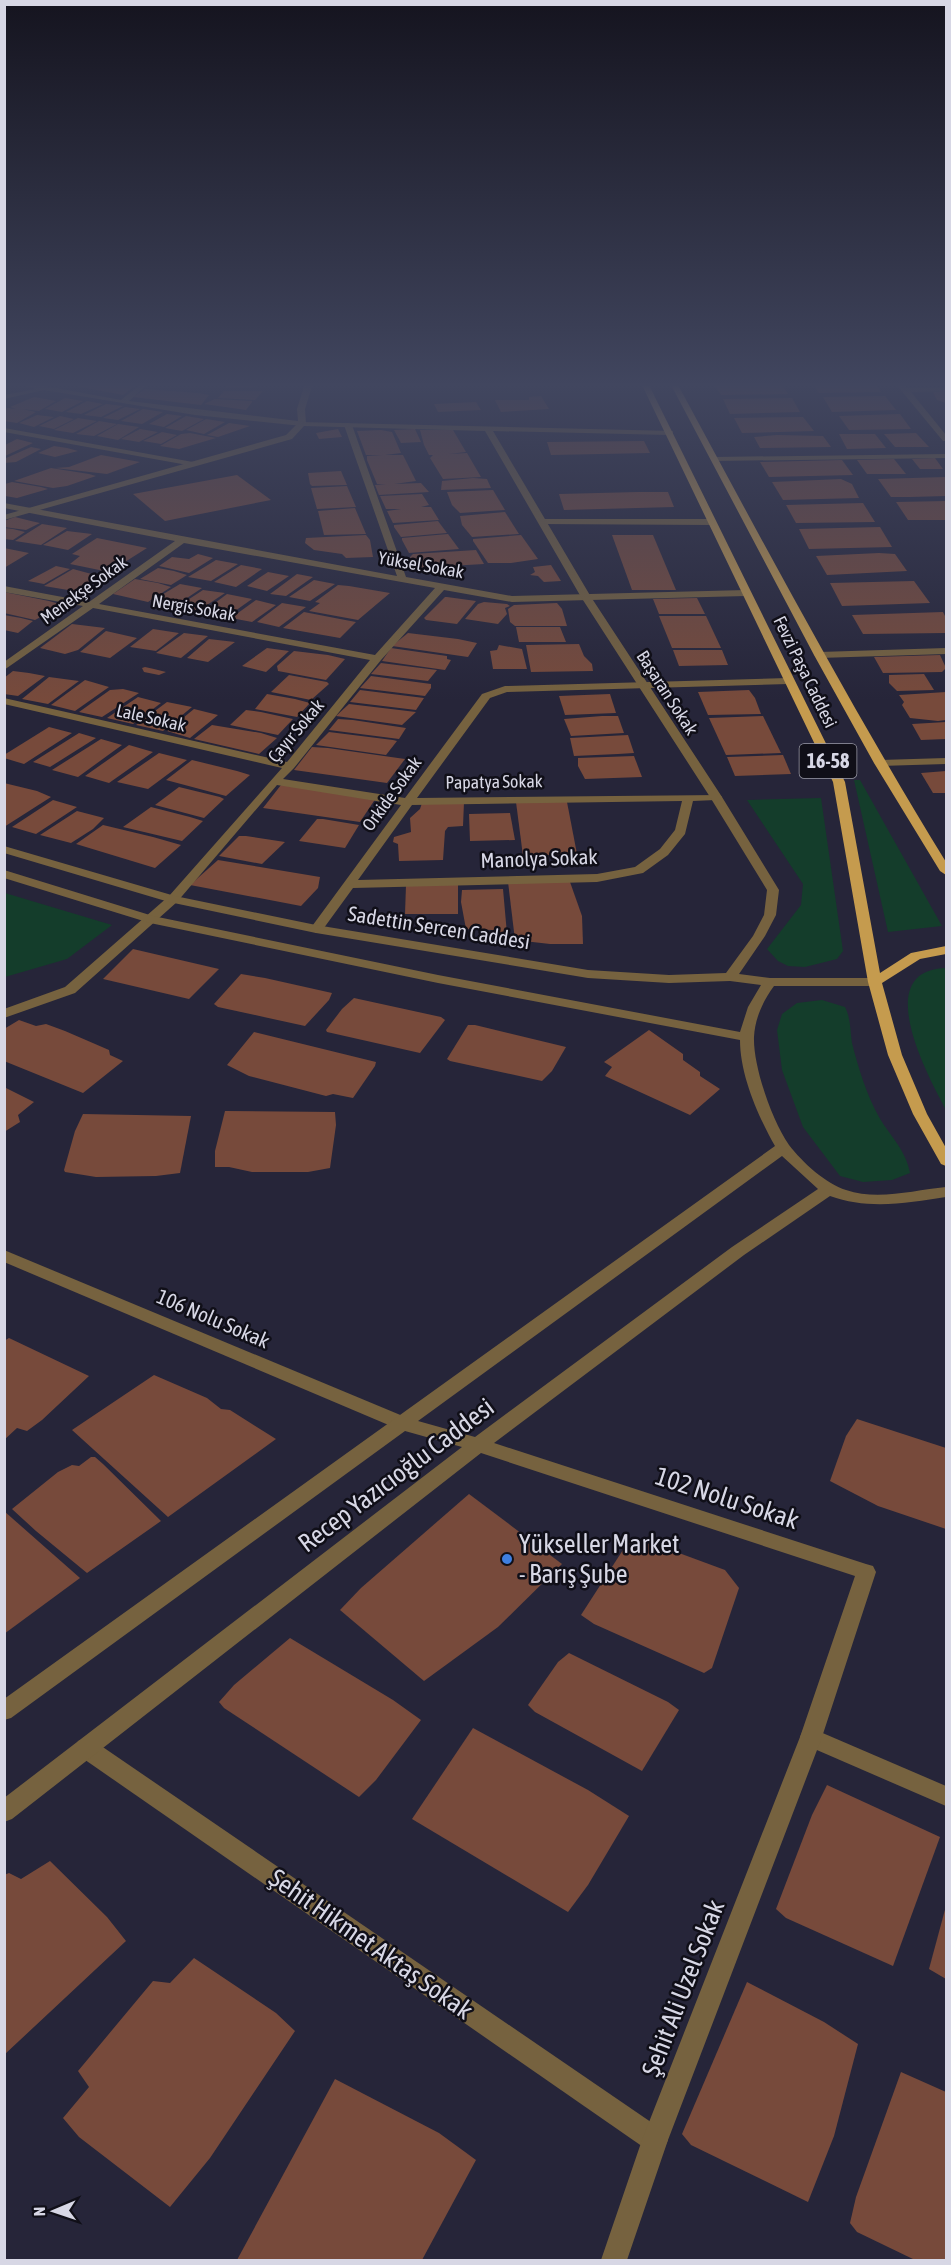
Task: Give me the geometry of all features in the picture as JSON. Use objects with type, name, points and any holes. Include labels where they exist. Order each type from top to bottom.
[{"type":"main road","name":"Fevzi Paşa Caddesi","points":[[696,489],[838,782],[875,982],[895,1055],[920,1114],[946,1161]]},
{"type":"main road","name":"Fevzi Paşa Caddesi","points":[[731,489],[819,655],[880,763],[946,871]]},
{"type":"main road","points":[[875,982],[916,956],[946,950]]},
{"type":"street","points":[[4,518],[106,489]]},
{"type":"street","points":[[370,489],[402,578]]},
{"type":"street","name":"Başaran Sokak","points":[[523,489],[586,597],[641,685],[716,797],[773,890],[770,915],[759,936],[730,977]]},
{"type":"street","name":"Yüksel Sokak","points":[[4,505],[182,540],[512,599],[746,592]]},
{"type":"street","points":[[542,522],[712,522]]},
{"type":"street","name":"Menekşe Sokak","points":[[4,667],[182,540]]},
{"type":"street","name":"Çayır Sokak","points":[[4,1014],[70,990],[173,898],[274,781],[290,766],[377,658],[443,585]]},
{"type":"street","name":"Nergis Sokak","points":[[4,589],[377,658]]},
{"type":"street","points":[[819,655],[946,651]]},
{"type":"street","points":[[641,685],[788,681]]},
{"type":"street","name":"Orkide Sokak","points":[[316,929],[486,696],[505,689],[641,685]]},
{"type":"street","name":"Lale Sokak","points":[[4,701],[290,766]]},
{"type":"street","points":[[880,763],[946,761]]},
{"type":"street","name":"Papatya Sokak","points":[[274,781],[407,802],[716,797]]},
{"type":"street","name":"Manolya Sokak","points":[[348,884],[597,878],[639,870],[664,852],[681,831],[688,798]]},
{"type":"street","name":"Sadettin Sercen Caddesi","points":[[4,849],[173,898],[316,929],[588,974],[669,979],[730,977],[770,982],[875,982]]},
{"type":"street","points":[[4,874],[150,919],[438,979],[746,1038]]},
{"type":"street","points":[[770,982],[754,1004],[746,1038],[758,1094],[783,1148],[828,1190],[865,1199],[900,1199],[946,1192]]},
{"type":"street","name":"Recep Yazıcıoğlu Caddesi","points":[[4,1711],[783,1148]]},
{"type":"street","name":"Recep Yazıcıoğlu Caddesi","points":[[4,1812],[478,1445],[738,1251],[828,1190]]},
{"type":"street","name":"106 Nolu Sokak","points":[[4,1255],[404,1424]]},
{"type":"street","name":"102 Nolu Sokak","points":[[404,1424],[478,1445],[866,1572],[810,1737]]},
{"type":"street","points":[[810,1737],[946,1796]]},
{"type":"street","name":"Şehit Ali Uzel Sokak","points":[[621,2258],[655,2140],[810,1737]]},
{"type":"street","name":"Şehit Hikmet Aktaş Sokak","points":[[86,1748],[655,2140]]},
{"type":"green space","points":[[854,780],[860,780],[942,926],[888,932]]},
{"type":"green space","points":[[821,798],[843,951],[837,959],[805,967],[788,966],[778,961],[767,949],[801,905],[803,884],[747,800]]},
{"type":"green space","points":[[5,893],[112,925],[67,959],[5,977]]},
{"type":"green space","points":[[946,968],[946,1110],[918,1051],[908,1005],[911,986],[923,973]]},
{"type":"green space","points":[[822,1000],[845,1007],[854,1052],[867,1091],[879,1117],[901,1150],[910,1173],[892,1180],[863,1182],[840,1176],[803,1127],[782,1070],[777,1030],[782,1014],[797,1003]]},
{"type":"building","points":[[5,489],[48,489],[17,498],[5,496]]},
{"type":"building","points":[[162,489],[256,489],[271,500],[165,521],[133,494]]},
{"type":"building","points":[[311,489],[348,489],[356,507],[317,509]]},
{"type":"building","points":[[376,489],[426,489],[429,492],[379,495]]},
{"type":"building","points":[[776,489],[854,489],[859,498],[783,500]]},
{"type":"building","points":[[885,489],[946,489],[946,496],[891,497]]},
{"type":"building","points":[[493,490],[505,510],[460,513],[452,505],[447,492]]},
{"type":"building","points":[[668,492],[674,507],[564,510],[559,494]]},
{"type":"building","points":[[422,494],[429,505],[421,507],[431,507],[439,520],[393,523],[387,511],[401,509],[386,509],[380,496]]},
{"type":"building","points":[[946,501],[946,520],[908,520],[896,502]]},
{"type":"building","points":[[863,503],[875,522],[796,523],[786,505]]},
{"type":"building","points":[[355,508],[366,534],[324,535],[318,511]]},
{"type":"building","points":[[505,512],[519,534],[472,537],[462,525],[460,516]]},
{"type":"building","points":[[15,517],[40,523],[26,530],[4,527],[4,521]]},
{"type":"building","points":[[438,521],[447,533],[401,537],[394,527],[394,525]]},
{"type":"building","points":[[42,524],[67,528],[41,545],[15,541]]},
{"type":"building","points":[[880,527],[892,547],[809,549],[799,529]]},
{"type":"building","points":[[4,528],[25,532],[13,540],[4,539]]},
{"type":"building","points":[[67,531],[92,534],[68,550],[43,545]]},
{"type":"building","points":[[448,534],[459,549],[409,553],[402,540],[402,538]]},
{"type":"building","points":[[366,535],[370,540],[373,557],[346,558],[342,554],[314,550],[305,543],[306,538]]},
{"type":"building","points":[[521,535],[538,559],[511,563],[488,563],[473,541],[473,539]]},
{"type":"building","points":[[612,535],[653,535],[676,590],[632,590]]},
{"type":"building","points":[[97,538],[147,548],[109,572],[70,564],[80,556],[72,554]]},
{"type":"building","points":[[4,548],[29,553],[4,568]]},
{"type":"building","points":[[476,550],[484,564],[415,568],[410,557],[413,554]]},
{"type":"building","points":[[198,554],[213,558],[189,573],[159,566],[172,557],[189,559]]},
{"type":"building","points":[[895,554],[907,571],[827,575],[816,556]]},
{"type":"building","points":[[216,560],[238,564],[211,581],[188,577]]},
{"type":"building","points":[[241,565],[262,569],[236,587],[214,582]]},
{"type":"building","points":[[551,565],[561,581],[544,582],[538,576],[530,575],[535,572],[533,567]]},
{"type":"building","points":[[56,566],[70,569],[44,584],[28,581]]},
{"type":"building","points":[[158,568],[187,575],[171,585],[140,579]]},
{"type":"building","points":[[73,569],[99,576],[74,591],[44,586]]},
{"type":"building","points":[[268,572],[289,576],[267,591],[247,586]]},
{"type":"building","points":[[297,574],[313,577],[286,596],[270,594]]},
{"type":"building","points":[[135,579],[171,587],[148,602],[113,594]]},
{"type":"building","points":[[314,580],[335,584],[310,601],[289,597]]},
{"type":"building","points":[[914,581],[930,603],[842,606],[830,583]]},
{"type":"building","points":[[180,584],[202,588],[175,606],[150,602]]},
{"type":"building","points":[[338,585],[390,593],[358,620],[309,611],[320,603],[315,602]]},
{"type":"building","points":[[203,590],[225,593],[198,611],[177,607]]},
{"type":"building","points":[[4,592],[63,605],[35,620],[4,613]]},
{"type":"building","points":[[227,594],[252,599],[228,616],[203,612]]},
{"type":"building","points":[[445,597],[476,601],[457,624],[426,620],[424,618]]},
{"type":"building","points":[[697,598],[705,614],[659,614],[653,599]]},
{"type":"building","points":[[256,600],[276,605],[252,622],[231,618]]},
{"type":"building","points":[[484,602],[510,606],[505,608],[507,614],[498,624],[465,619],[478,604]]},
{"type":"building","points":[[282,603],[306,607],[279,627],[257,622]]},
{"type":"building","points":[[557,603],[562,609],[567,626],[515,626],[510,622],[508,609],[514,605]]},
{"type":"building","points":[[304,612],[356,622],[340,638],[283,628]]},
{"type":"building","points":[[943,612],[946,618],[946,633],[863,634],[852,615]]},
{"type":"building","points":[[4,615],[33,621],[18,633],[4,630]]},
{"type":"building","points":[[659,616],[706,616],[721,648],[672,648]]},
{"type":"building","points":[[72,624],[105,628],[78,650],[65,654],[40,648]]},
{"type":"building","points":[[516,627],[560,627],[566,642],[519,642]]},
{"type":"building","points":[[153,629],[179,633],[156,651],[130,647]]},
{"type":"building","points":[[106,631],[137,638],[110,658],[80,652]]},
{"type":"building","points":[[184,633],[208,636],[181,658],[156,653]]},
{"type":"building","points":[[408,633],[477,643],[468,657],[392,646]]},
{"type":"building","points":[[209,639],[235,642],[208,662],[187,658]]},
{"type":"building","points":[[579,644],[584,656],[592,664],[593,671],[531,672],[526,645]]},
{"type":"building","points":[[499,645],[522,649],[527,669],[493,669],[490,651],[497,650]]},
{"type":"building","points":[[267,648],[289,651],[266,672],[242,666]]},
{"type":"building","points":[[391,648],[447,656],[447,659],[451,660],[445,670],[382,661]]},
{"type":"building","points":[[673,650],[722,650],[728,665],[679,666]]},
{"type":"building","points":[[294,651],[345,659],[326,680],[278,671],[277,666]]},
{"type":"building","points":[[940,655],[946,668],[942,672],[883,673],[874,657]]},
{"type":"building","points":[[381,663],[437,670],[428,681],[371,674]]},
{"type":"building","points":[[142,668],[166,672],[159,675],[144,672]]},
{"type":"building","points":[[13,671],[45,676],[18,696],[4,694],[4,678]]},
{"type":"building","points":[[924,674],[934,690],[897,691],[889,683],[889,675]]},
{"type":"building","points":[[289,675],[329,684],[311,700],[271,692]]},
{"type":"building","points":[[371,676],[431,684],[431,688],[425,696],[360,688]]},
{"type":"building","points":[[49,677],[79,681],[48,704],[22,699]]},
{"type":"building","points":[[85,680],[109,687],[75,711],[51,705]]},
{"type":"building","points":[[123,689],[139,693],[102,717],[79,712],[110,690]]},
{"type":"building","points":[[360,690],[424,698],[416,710],[350,702]]},
{"type":"building","points":[[749,690],[761,714],[708,715],[698,692]]},
{"type":"building","points":[[946,692],[946,720],[938,721],[910,718],[899,695]]},
{"type":"building","points":[[267,694],[310,703],[297,717],[255,709]]},
{"type":"building","points":[[610,694],[616,713],[565,715],[559,696]]},
{"type":"building","points":[[138,697],[161,703],[133,724],[107,718]]},
{"type":"building","points":[[167,702],[192,707],[163,731],[136,725]]},
{"type":"building","points":[[349,704],[416,712],[402,725],[336,716]]},
{"type":"building","points":[[194,709],[218,715],[190,738],[167,731]]},
{"type":"building","points":[[246,710],[293,719],[278,735],[230,725]]},
{"type":"building","points":[[618,716],[624,733],[571,736],[564,719]]},
{"type":"building","points":[[763,716],[781,753],[726,755],[709,718]]},
{"type":"building","points":[[338,719],[406,728],[399,739],[329,730]]},
{"type":"building","points":[[946,722],[946,739],[921,740],[912,724]]},
{"type":"building","points":[[212,725],[277,738],[259,754],[194,739]]},
{"type":"building","points":[[49,727],[72,733],[24,764],[4,758],[4,755]]},
{"type":"building","points":[[329,732],[397,741],[386,755],[316,745]]},
{"type":"building","points":[[79,733],[96,738],[50,767],[33,762]]},
{"type":"building","points":[[628,735],[634,753],[574,756],[570,738]]},
{"type":"building","points":[[101,739],[122,745],[78,777],[52,770]]},
{"type":"building","points":[[129,745],[153,752],[109,783],[85,776]]},
{"type":"building","points":[[312,747],[405,759],[387,783],[294,770]]},
{"type":"building","points":[[159,753],[187,760],[148,789],[117,782]]},
{"type":"building","points":[[783,755],[791,774],[735,776],[727,757]]},
{"type":"building","points":[[634,756],[642,777],[585,779],[578,766],[578,758]]},
{"type":"building","points":[[192,760],[250,775],[226,796],[166,780]]},
{"type":"building","points":[[946,771],[946,793],[933,793],[921,773]]},
{"type":"building","points":[[4,783],[37,791],[51,797],[4,827]]},
{"type":"building","points":[[281,785],[376,798],[360,822],[263,808]]},
{"type":"building","points":[[179,787],[224,799],[204,818],[155,805]]},
{"type":"building","points":[[53,800],[77,807],[36,834],[12,827]]},
{"type":"building","points":[[464,802],[463,826],[448,827],[445,831],[443,860],[399,861],[398,844],[393,842],[394,837],[411,832],[410,818],[420,809],[422,803]]},
{"type":"building","points":[[516,802],[567,802],[577,854],[523,856]]},
{"type":"building","points":[[151,807],[203,821],[182,841],[123,827]]},
{"type":"building","points":[[77,811],[104,818],[93,829],[71,843],[40,835]]},
{"type":"building","points":[[510,813],[515,840],[470,841],[469,814]]},
{"type":"building","points":[[317,819],[359,825],[345,848],[299,841]]},
{"type":"building","points":[[103,825],[181,845],[155,868],[76,844]]},
{"type":"building","points":[[239,836],[285,842],[262,864],[219,856]]},
{"type":"building","points":[[218,860],[320,877],[318,888],[301,906],[190,885]]},
{"type":"building","points":[[508,882],[570,882],[582,916],[583,944],[550,944],[515,940]]},
{"type":"building","points":[[406,885],[458,885],[458,914],[405,914]]},
{"type":"building","points":[[503,889],[507,934],[495,934],[492,930],[466,929],[461,902],[462,890]]},
{"type":"building","points":[[133,949],[219,969],[189,999],[103,979]]},
{"type":"building","points":[[241,974],[332,993],[329,1000],[305,1026],[218,1007],[214,1004]]},
{"type":"building","points":[[354,998],[441,1017],[445,1020],[420,1053],[327,1032],[326,1030],[342,1009]]},
{"type":"building","points":[[19,1020],[36,1026],[46,1024],[65,1031],[109,1050],[110,1055],[123,1061],[83,1093],[4,1061],[4,1029]]},
{"type":"building","points":[[468,1025],[566,1047],[552,1071],[542,1081],[450,1061],[447,1059]]},
{"type":"building","points":[[649,1030],[683,1054],[683,1060],[700,1072],[700,1076],[720,1089],[690,1115],[605,1076],[612,1067],[604,1062]]},
{"type":"building","points":[[254,1032],[376,1062],[375,1066],[353,1098],[333,1094],[326,1096],[249,1076],[227,1065]]},
{"type":"building","points":[[4,1087],[34,1102],[18,1115],[20,1122],[4,1132]]},
{"type":"building","points":[[225,1111],[335,1112],[336,1125],[330,1168],[308,1172],[252,1172],[229,1167],[215,1167],[215,1151]]},
{"type":"building","points":[[83,1114],[191,1116],[180,1173],[156,1176],[96,1177],[65,1172],[75,1131]]},
{"type":"building","points":[[9,1338],[89,1376],[42,1420],[27,1431],[17,1428],[4,1440],[4,1341]]},
{"type":"building","points":[[154,1375],[207,1398],[221,1409],[230,1410],[276,1439],[168,1517],[72,1430]]},
{"type":"building","points":[[857,1419],[946,1448],[946,1529],[878,1506],[830,1481],[846,1436]]},
{"type":"building","points":[[91,1457],[95,1457],[103,1464],[161,1521],[87,1573],[12,1509],[58,1472],[72,1465],[79,1466]]},
{"type":"building","points":[[469,1494],[562,1564],[498,1627],[424,1681],[340,1610],[361,1588]]},
{"type":"building","points":[[4,1511],[80,1578],[4,1634]]},
{"type":"building","points":[[630,1539],[660,1546],[725,1570],[739,1588],[712,1668],[704,1673],[594,1624],[581,1615]]},
{"type":"building","points":[[290,1638],[393,1700],[421,1720],[376,1780],[359,1797],[224,1708],[219,1702],[234,1685]]},
{"type":"building","points":[[569,1653],[668,1702],[679,1710],[642,1771],[535,1712],[528,1705],[558,1662]]},
{"type":"building","points":[[473,1728],[588,1790],[629,1816],[588,1885],[568,1912],[412,1819]]},
{"type":"building","points":[[827,1785],[940,1837],[893,1966],[786,1918],[776,1909],[812,1815]]},
{"type":"building","points":[[50,1861],[107,1917],[126,1941],[4,2055],[4,1875],[9,1873],[21,1879]]},
{"type":"building","points":[[946,1906],[946,1979],[929,1969]]},
{"type":"building","points":[[194,1958],[276,2013],[295,2031],[210,2158],[170,2207],[79,2137],[63,2118],[89,2087],[78,2071],[153,1981],[170,1983]]},
{"type":"building","points":[[747,1982],[824,2022],[858,2044],[834,2136],[808,2202],[691,2145],[682,2134]]},
{"type":"building","points":[[901,2072],[946,2092],[946,2260],[915,2260],[857,2232],[850,2223],[856,2197]]},
{"type":"building","points":[[335,2079],[439,2133],[476,2160],[422,2260],[237,2260]]},
{"type":"place","name":"Yükseller Market - Barış Şube","points":[[507,1559]]}]
